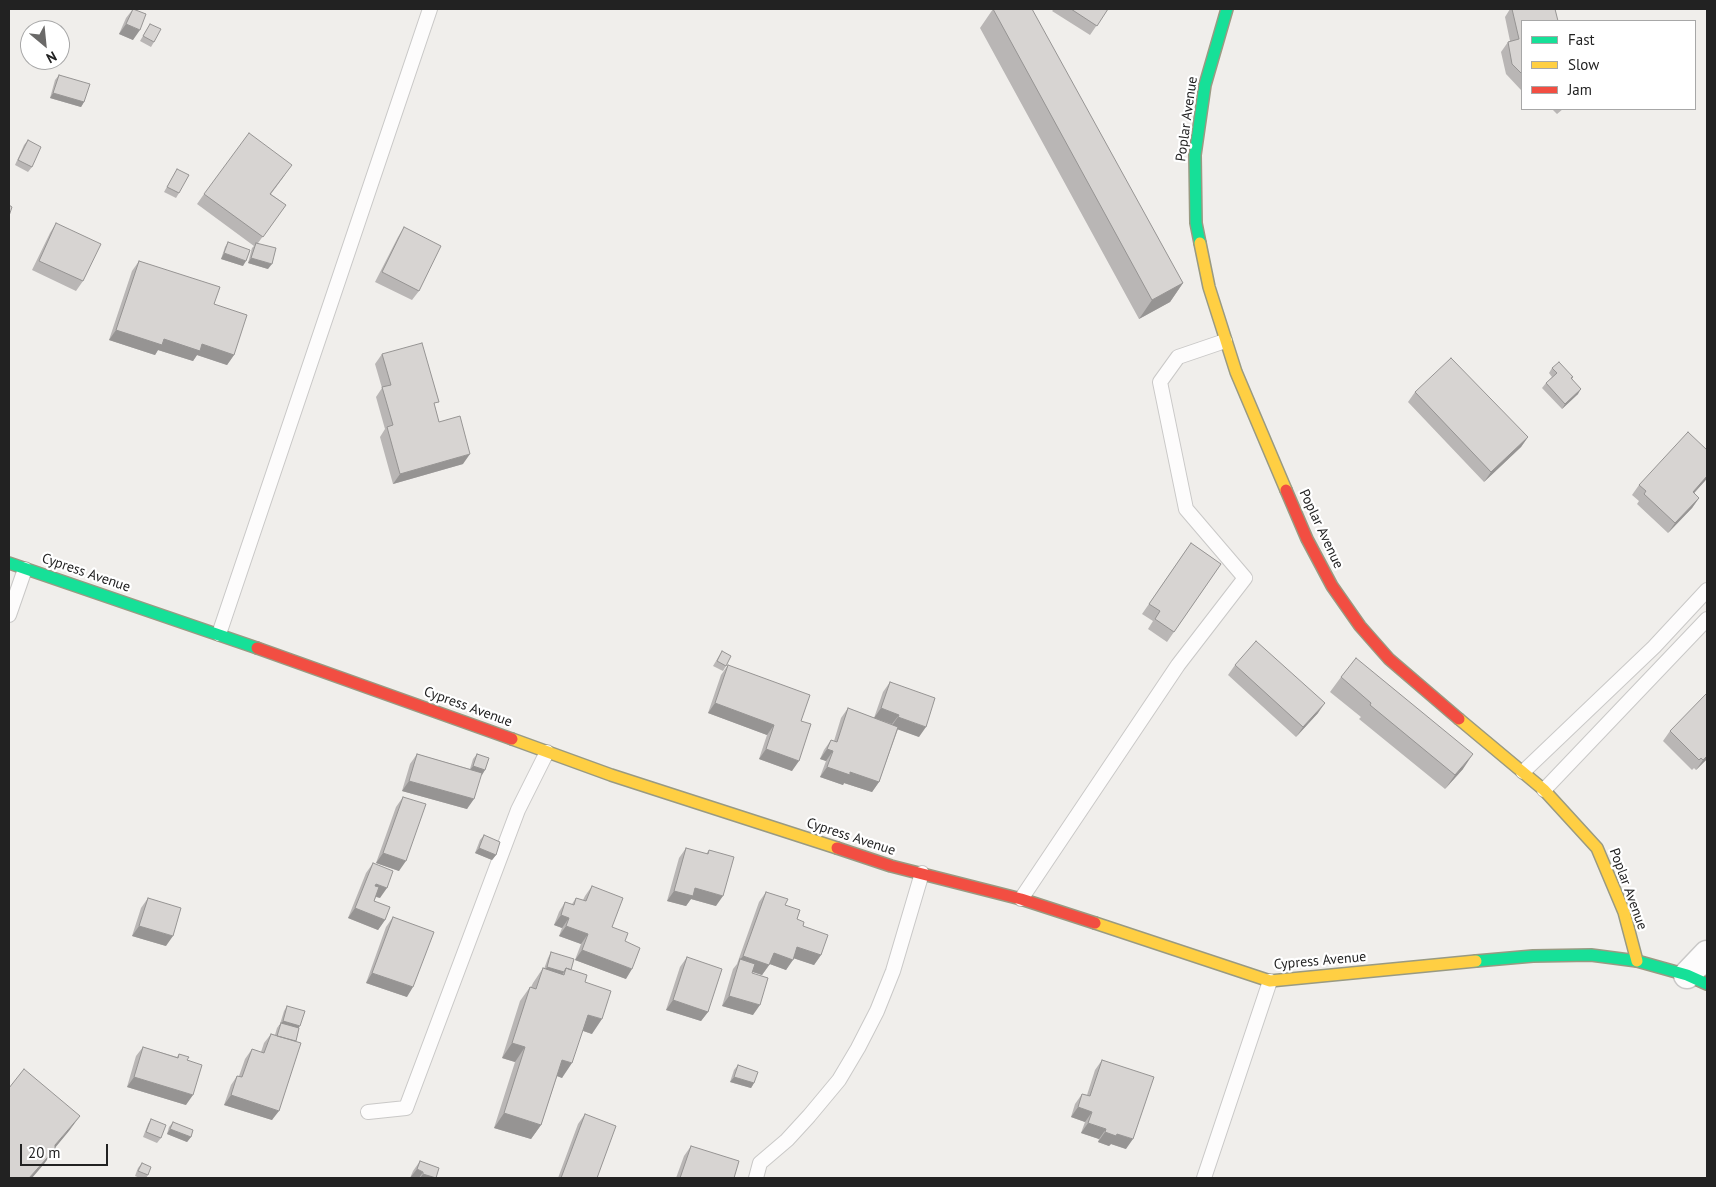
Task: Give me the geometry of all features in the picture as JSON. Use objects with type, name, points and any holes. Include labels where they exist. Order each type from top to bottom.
[{"type":"street","name":"Poplar Avenue","points":[[1227,9],[1205,85],[1195,155],[1196,223],[1209,286],[1236,372],[1307,539],[1332,586],[1360,626],[1388,659],[1544,790],[1598,848],[1624,912],[1637,961]]},
{"type":"street","name":"Cypress Avenue","points":[[9,563],[219,634],[611,775],[872,860],[1021,899],[1270,981],[1533,956],[1591,955],[1637,961],[1697,979]]},
{"type":"street","points":[[1697,979],[1707,954]]},
{"type":"lane","points":[[219,634],[430,9]]},
{"type":"lane","points":[[1021,899],[1178,665],[1246,578],[1186,509],[1160,382],[1178,357],[1226,341]]},
{"type":"lane","points":[[9,615],[25,569]]},
{"type":"lane","points":[[1523,772],[1654,647],[1707,590]]},
{"type":"lane","points":[[1544,790],[1707,619]]},
{"type":"lane","points":[[368,1112],[406,1108],[518,810],[547,752]]},
{"type":"lane","points":[[756,1178],[760,1163],[787,1140],[809,1116],[839,1080],[858,1048],[877,1011],[892,971],[922,873]]},
{"type":"lane","points":[[1204,1178],[1270,981]]},
{"type":"building","points":[[133,9],[146,14],[140,30],[126,24]]},
{"type":"building","points":[[993,9],[1032,9],[1183,283],[1152,300]]},
{"type":"building","points":[[1071,9],[1108,9],[1097,26]]},
{"type":"building","points":[[1512,9],[1555,9],[1558,20],[1521,20],[1521,73],[1512,64],[1508,42],[1519,39]]},
{"type":"building","points":[[150,24],[161,29],[154,42],[143,36]]},
{"type":"building","points":[[59,75],[90,84],[84,102],[53,93]]},
{"type":"building","points":[[249,133],[292,165],[270,194],[286,205],[263,237],[204,194]]},
{"type":"building","points":[[28,140],[41,147],[32,167],[18,160]]},
{"type":"building","points":[[177,169],[189,175],[179,193],[167,187]]},
{"type":"building","points":[[9,205],[12,207],[9,216]]},
{"type":"building","points":[[56,223],[101,244],[83,281],[39,261]]},
{"type":"building","points":[[404,227],[441,246],[419,291],[382,272]]},
{"type":"building","points":[[228,242],[250,250],[246,261],[224,253]]},
{"type":"building","points":[[256,243],[276,248],[272,264],[251,258]]},
{"type":"building","points":[[139,261],[220,287],[214,304],[247,315],[234,355],[202,344],[200,351],[164,339],[162,345],[116,330]]},
{"type":"building","points":[[422,343],[439,402],[434,403],[439,422],[460,416],[470,454],[400,474],[387,427],[393,425],[382,387],[391,385],[382,354]]},
{"type":"building","points":[[1451,358],[1528,437],[1491,472],[1415,392]]},
{"type":"building","points":[[1559,362],[1581,389],[1565,404],[1546,383],[1557,373],[1552,368]]},
{"type":"building","points":[[1688,432],[1707,450],[1707,476],[1693,492],[1699,498],[1675,523],[1644,494],[1646,491],[1639,485]]},
{"type":"building","points":[[1191,543],[1221,564],[1174,632],[1155,619],[1160,611],[1149,604]]},
{"type":"building","points":[[1256,641],[1325,703],[1303,727],[1235,665]]},
{"type":"building","points":[[722,651],[731,656],[726,666],[717,661]]},
{"type":"building","points":[[1356,658],[1473,754],[1455,775],[1370,705],[1371,703],[1341,677]]},
{"type":"building","points":[[728,665],[810,695],[801,721],[811,724],[799,761],[766,749],[774,725],[715,703]]},
{"type":"building","points":[[890,682],[935,698],[926,727],[898,717],[899,715],[881,708]]},
{"type":"building","points":[[1707,693],[1707,756],[1703,760],[1701,758],[1699,760],[1670,731]]},
{"type":"building","points":[[848,708],[898,727],[879,782],[850,772],[850,775],[827,767],[833,751],[827,749],[831,740],[837,742]]},
{"type":"building","points":[[417,754],[482,773],[474,799],[409,781]]},
{"type":"building","points":[[477,754],[489,758],[485,770],[473,766]]},
{"type":"building","points":[[403,797],[426,804],[406,861],[383,853]]},
{"type":"building","points":[[484,835],[500,842],[496,855],[479,848]]},
{"type":"building","points":[[686,848],[708,854],[709,850],[734,857],[723,896],[695,888],[693,896],[674,891]]},
{"type":"building","points":[[373,863],[393,871],[387,888],[376,884],[375,886],[379,887],[374,901],[390,907],[385,920],[355,908]]},
{"type":"building","points":[[592,886],[623,898],[612,927],[628,933],[625,941],[640,948],[632,969],[582,950],[588,934],[566,926],[569,918],[561,915],[565,902],[574,905],[576,898],[586,901]]},
{"type":"building","points":[[766,892],[788,899],[785,905],[800,910],[797,919],[804,922],[803,926],[828,935],[821,955],[797,947],[793,960],[774,953],[769,965],[743,956]]},
{"type":"building","points":[[148,898],[181,908],[173,936],[139,926]]},
{"type":"building","points":[[393,917],[434,932],[413,987],[372,973]]},
{"type":"building","points":[[551,952],[574,959],[571,970],[566,968],[564,972],[547,967]]},
{"type":"building","points":[[687,957],[722,969],[708,1012],[673,1000]]},
{"type":"building","points":[[740,959],[755,964],[752,973],[768,978],[760,1005],[729,996]]},
{"type":"building","points":[[543,968],[564,975],[566,968],[587,975],[585,982],[611,991],[602,1019],[588,1015],[572,1063],[562,1060],[541,1125],[504,1113],[525,1047],[512,1043],[530,987],[536,989]]},
{"type":"building","points":[[287,1006],[305,1011],[300,1026],[283,1021]]},
{"type":"building","points":[[281,1023],[299,1028],[296,1041],[277,1036]]},
{"type":"building","points":[[271,1034],[301,1043],[279,1111],[231,1095],[237,1076],[242,1077],[252,1049],[264,1053]]},
{"type":"building","points":[[143,1047],[178,1058],[179,1054],[189,1057],[187,1060],[202,1065],[193,1095],[134,1077]]},
{"type":"building","points":[[1102,1060],[1154,1077],[1133,1139],[1117,1134],[1116,1136],[1105,1132],[1106,1129],[1088,1123],[1092,1112],[1078,1107],[1082,1094],[1090,1096]]},
{"type":"building","points":[[738,1065],[758,1072],[754,1083],[734,1077]]},
{"type":"building","points":[[24,1069],[80,1116],[55,1145],[55,1149],[29,1178],[9,1178],[9,1088]]},
{"type":"building","points":[[585,1114],[616,1126],[597,1178],[561,1178]]},
{"type":"building","points":[[151,1119],[166,1125],[161,1138],[146,1132]]},
{"type":"building","points":[[173,1122],[193,1130],[191,1137],[170,1129]]},
{"type":"building","points":[[691,1146],[739,1161],[734,1178],[680,1178]]},
{"type":"building","points":[[420,1161],[439,1168],[436,1178],[423,1174],[423,1172],[417,1169]]},
{"type":"building","points":[[142,1163],[151,1167],[148,1175],[138,1171]]},
{"type":"traffic: fast","points":[[1200,243],[1196,223],[1195,155],[1205,85],[1227,9]]},
{"type":"traffic: fast","points":[[9,563],[257,648]]},
{"type":"traffic: fast","points":[[1476,961],[1533,956],[1591,955],[1637,961],[1687,975],[1707,984]]},
{"type":"traffic: slow","points":[[1200,243],[1209,287],[1236,372],[1286,490]]},
{"type":"traffic: slow","points":[[1459,719],[1544,790],[1597,848],[1624,912],[1637,961]]},
{"type":"traffic: slow","points":[[512,739],[611,775],[837,848]]},
{"type":"traffic: slow","points":[[1095,923],[1270,981],[1476,961]]},
{"type":"traffic: jam","points":[[1286,490],[1307,539],[1332,586],[1360,626],[1389,659],[1459,719]]},
{"type":"traffic: jam","points":[[257,648],[512,739]]},
{"type":"traffic: jam","points":[[837,848],[891,866],[1021,899],[1095,923]]}]
